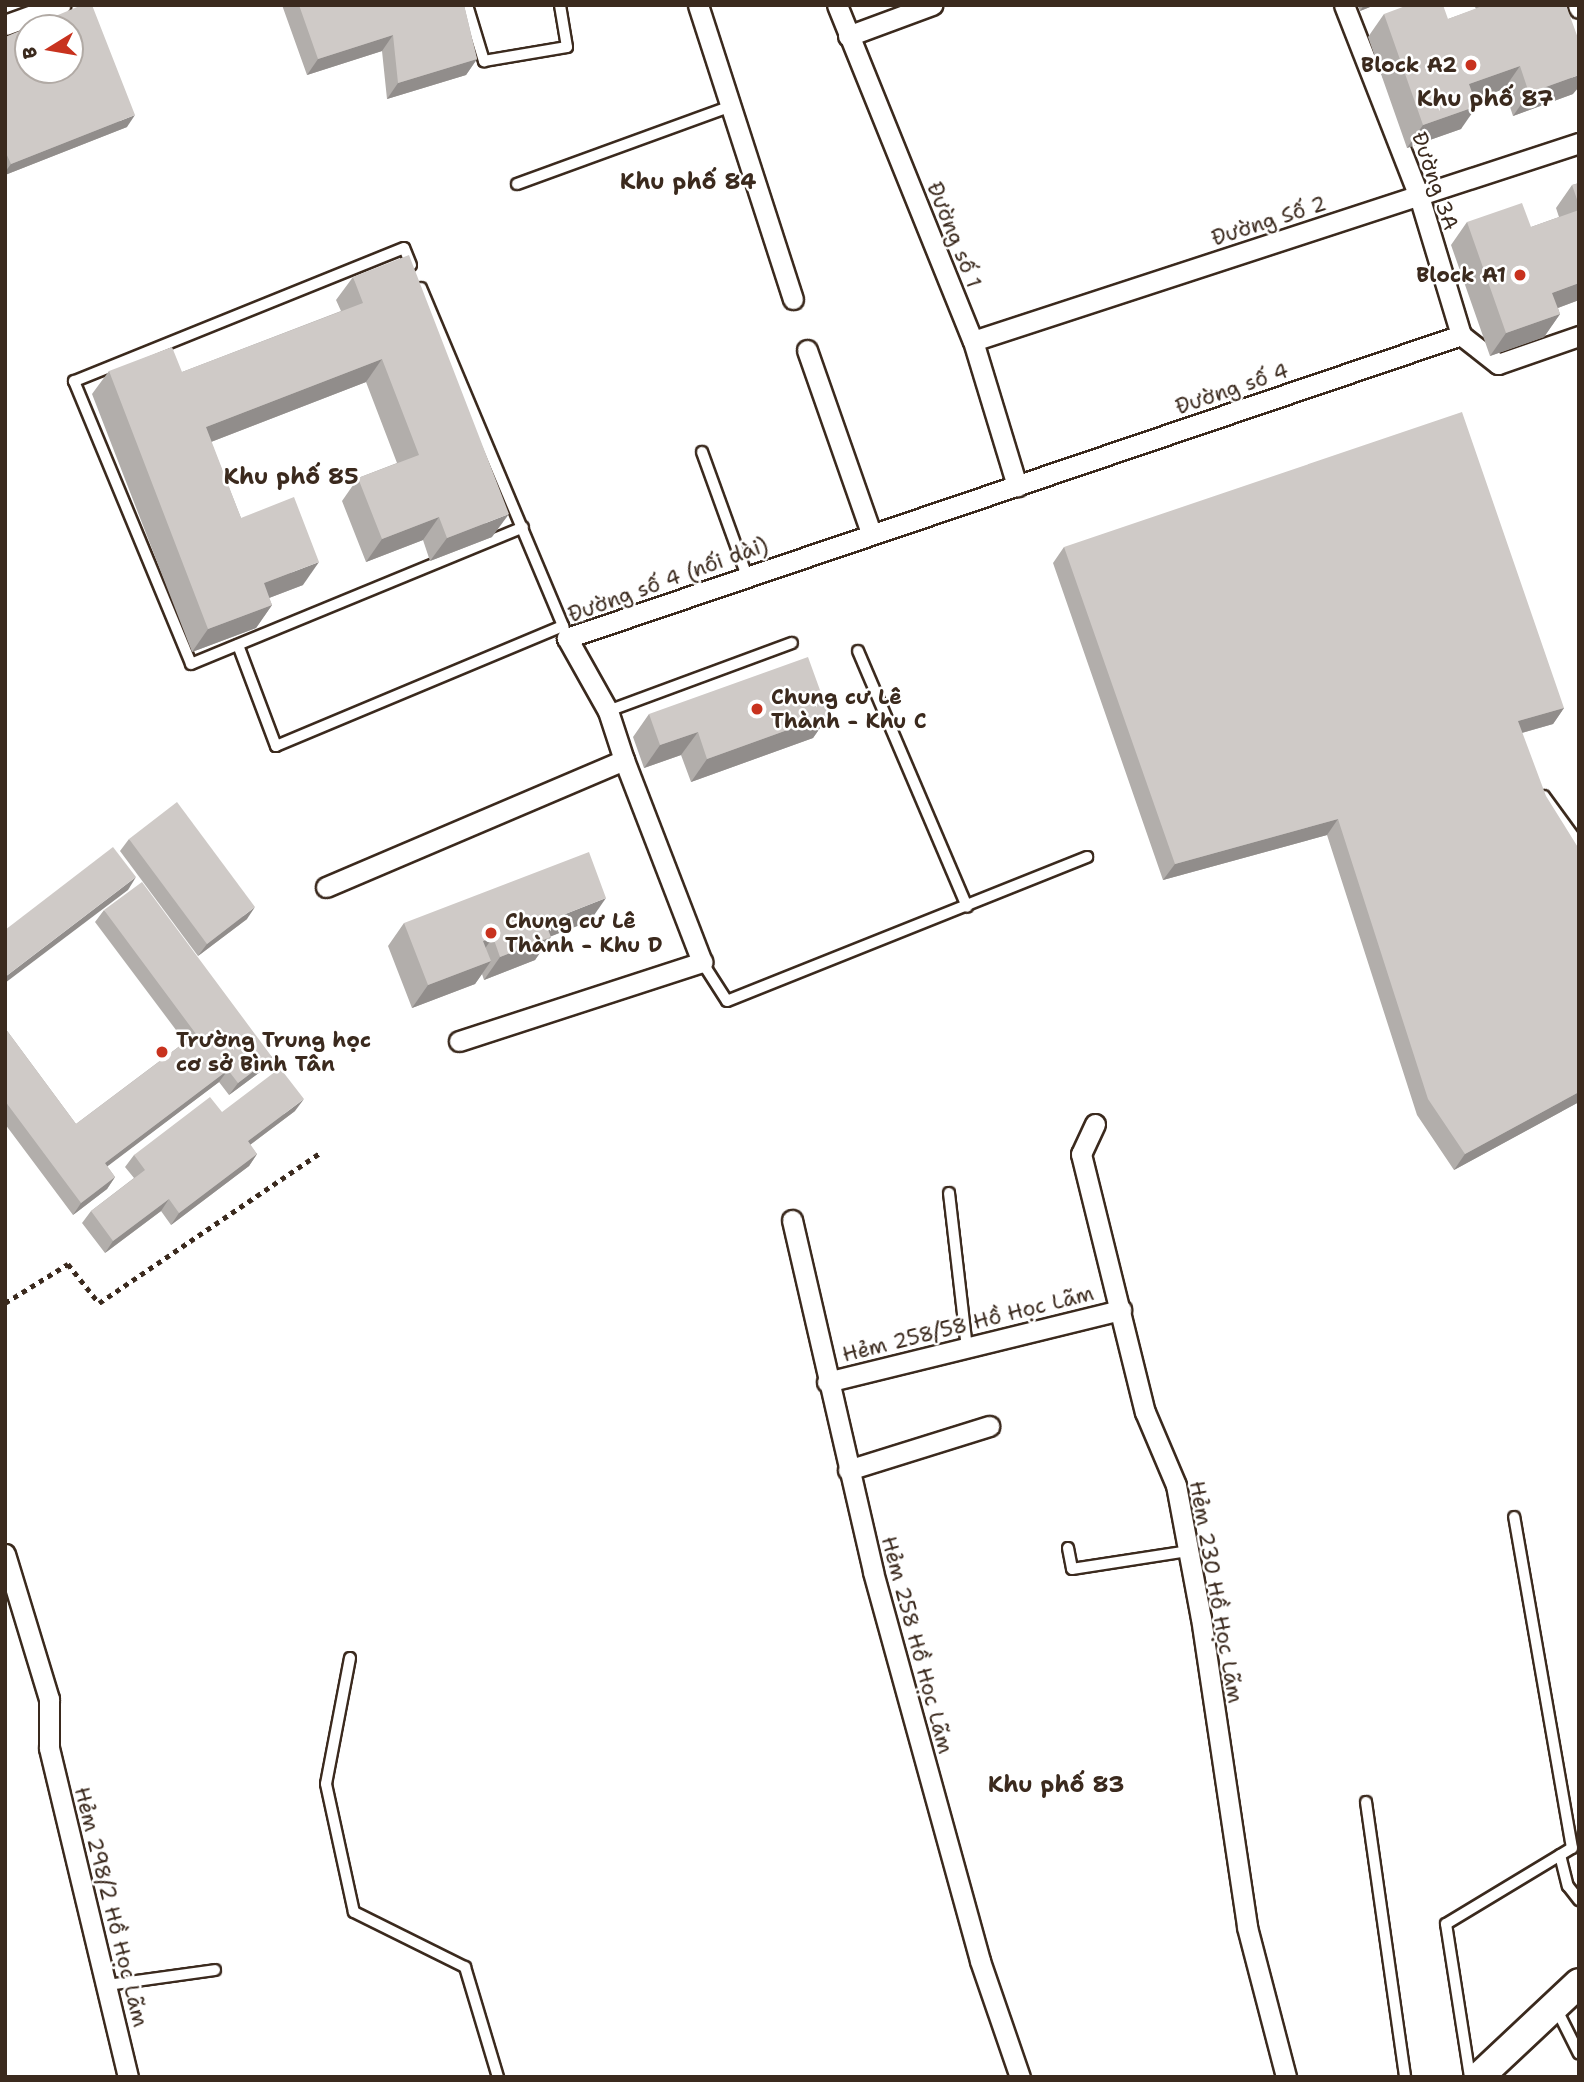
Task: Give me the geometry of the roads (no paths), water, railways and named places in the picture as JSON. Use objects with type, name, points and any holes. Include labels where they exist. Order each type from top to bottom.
[{"type":"main road","points":[[1479,2077],[1579,1983]]},
{"type":"street","points":[[5,25],[60,5]]},
{"type":"street","points":[[698,5],[793,299]]},
{"type":"street","name":"Đường số 1","points":[[837,5],[973,341],[1017,486]]},
{"type":"street","points":[[849,36],[932,5]]},
{"type":"street","name":"Đường 3A","points":[[1345,5],[1419,196],[1461,335]]},
{"type":"street","name":"Đường Số 2","points":[[973,341],[1579,143]]},
{"type":"street","points":[[1461,335],[1498,364],[1579,336]]},
{"type":"street","name":"Đường số 4","points":[[1017,486],[1461,335]]},
{"type":"street","points":[[807,350],[871,533]]},
{"type":"street","name":"Đường số 4 (nối dài)","points":[[702,962],[608,712],[565,632],[747,576],[1017,486]]},
{"type":"street","points":[[326,887],[624,760]]},
{"type":"street","points":[[459,1041],[702,962]]},
{"type":"street","name":"Hẻm 230 Hồ Học Lãm","points":[[1095,1124],[1081,1154],[1145,1412],[1176,1485],[1201,1618],[1247,1927],[1286,2077]]},
{"type":"street","name":"Hẻm 258 Hồ Học Lãm","points":[[792,1220],[827,1382],[873,1572],[980,1961],[1020,2077]]},
{"type":"street","name":"Hẻm 258/58 Hồ Học Lãm","points":[[827,1382],[1121,1310]]},
{"type":"street","points":[[848,1470],[989,1426]]},
{"type":"street","name":"Hẻm 298/2 Hồ Học Lãm","points":[[5,1554],[49,1699],[49,1748],[128,2077]]},
{"type":"lane","points":[[467,5],[484,61],[567,47],[560,5]]},
{"type":"lane","points":[[517,184],[729,107]]},
{"type":"lane","points":[[237,645],[276,746],[565,632],[523,527],[404,248],[74,381],[191,664],[237,645],[523,527]]},
{"type":"lane","points":[[702,452],[747,576]]},
{"type":"lane","points":[[608,712],[792,643]]},
{"type":"lane","points":[[858,652],[967,907]]},
{"type":"lane","points":[[1538,788],[1579,844]]},
{"type":"lane","points":[[1568,826],[1579,818]]},
{"type":"lane","points":[[702,962],[727,1001],[1087,857]]},
{"type":"lane","points":[[949,1193],[967,1348]]},
{"type":"lane","points":[[1470,2077],[1446,1924],[1572,1848],[1514,1517]]},
{"type":"lane","points":[[1068,1548],[1072,1569],[1188,1550]]},
{"type":"lane","points":[[350,1658],[327,1784],[354,1912],[465,1967],[498,2077]]},
{"type":"lane","points":[[1366,1802],[1405,2077]]},
{"type":"lane","points":[[1560,1855],[1568,1886],[1579,1900]]},
{"type":"lane","points":[[107,1984],[215,1970]]},
{"type":"lane","points":[[1555,2004],[1579,2054]]},
{"type":"place","name":"Block A2","points":[[1471,65]]},
{"type":"place","name":"Block A1","points":[[1520,275]]},
{"type":"place","name":"Chung cư Lê Thành - Khu C","points":[[757,709]]},
{"type":"place","name":"Chung cư Lê Thành - Khu D","points":[[491,933]]},
{"type":"place","name":"Trường Trung học cơ sở Bình Tân","points":[[162,1052]]},
{"type":"district","name":"Khu phố 87","points":[[1485,98]]},
{"type":"district","name":"Khu phố 84","points":[[688,181]]},
{"type":"district","name":"Khu phố 85","points":[[291,476]]},
{"type":"district","name":"Khu phố 83","points":[[1056,1784]]}]
